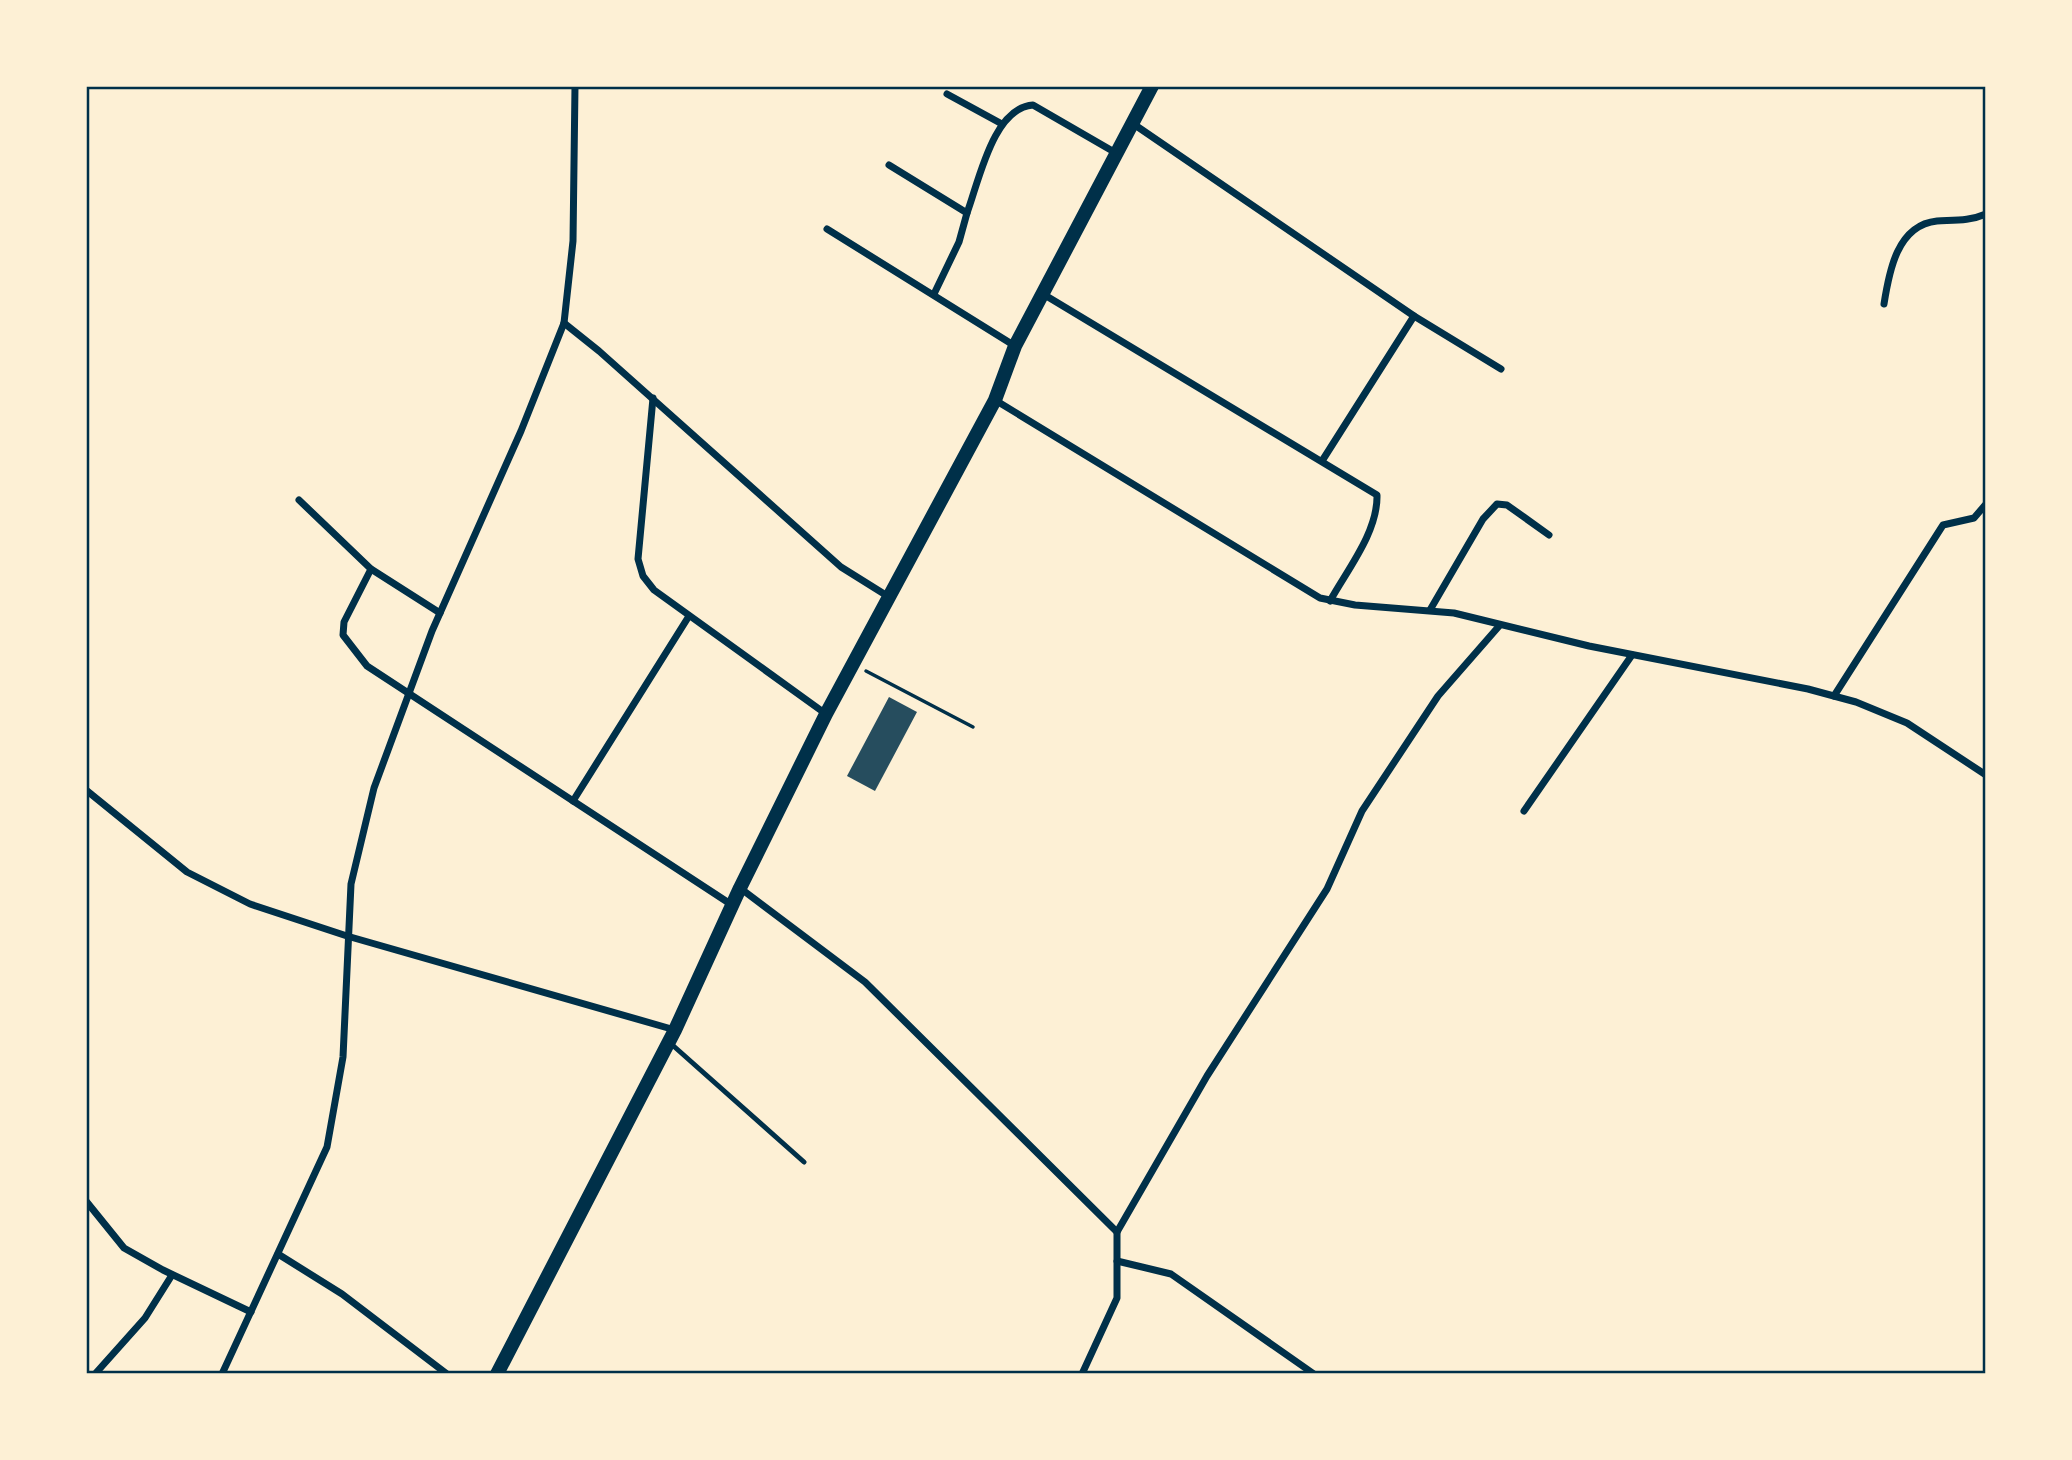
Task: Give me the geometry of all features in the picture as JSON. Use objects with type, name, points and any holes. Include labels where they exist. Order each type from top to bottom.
[{"type":"main road","points":[[497,1374],[672,1036],[740,888],[826,714],[995,400],[1015,346],[1152,86]]},
{"type":"street","points":[[222,1374],[327,1147],[343,1057],[351,884],[374,789],[440,613],[521,431],[564,323],[573,242],[575,86]]},
{"type":"street","points":[[947,94],[1003,124]]},
{"type":"street","points":[[934,294],[958,242],[967,213],[1009,113],[1020,106],[1033,105],[1116,153]]},
{"type":"street","points":[[1132,123],[1414,316],[1502,369]]},
{"type":"street","points":[[889,165],[967,213]]},
{"type":"street","points":[[1884,304],[1898,251],[1912,231],[1933,222],[1964,220],[1986,214]]},
{"type":"street","points":[[827,229],[1015,346]]},
{"type":"street","points":[[1043,293],[1377,495],[1377,508],[1371,525],[1330,601]]},
{"type":"street","points":[[1322,461],[1414,316]]},
{"type":"street","points":[[564,323],[653,398],[841,567],[865,585],[890,597]]},
{"type":"street","points":[[653,398],[638,559],[643,576],[654,590],[826,714]]},
{"type":"street","points":[[995,400],[1109,467],[1301,588],[1330,601],[1430,610],[1834,696],[1907,723],[1986,775]]},
{"type":"street","points":[[299,500],[371,569],[440,613]]},
{"type":"street","points":[[1430,610],[1483,519],[1497,504],[1507,505],[1549,535]]},
{"type":"street","points":[[1834,696],[1943,525],[1975,518],[1986,504]]},
{"type":"street","points":[[371,569],[344,622],[343,635],[367,666],[732,905]]},
{"type":"street","points":[[573,801],[689,616]]},
{"type":"street","points":[[1082,1374],[1117,1298],[1117,1232],[1207,1076],[1327,890],[1362,811],[1438,696],[1500,625]]},
{"type":"street","points":[[1524,811],[1632,655]]},
{"type":"street","points":[[86,790],[187,872],[250,904],[672,1036]]},
{"type":"street","points":[[740,888],[865,982],[1117,1232]]},
{"type":"street","points":[[86,1201],[124,1248],[172,1275],[251,1311]]},
{"type":"street","points":[[278,1254],[342,1294],[447,1374]]},
{"type":"street","points":[[1117,1261],[1171,1275],[1314,1374]]},
{"type":"street","points":[[95,1374],[145,1318],[172,1275]]},
{"type":"lane","points":[[672,1036],[804,1162]]},
{"type":"path","points":[[854,665],[973,727]]},
{"type":"building","points":[[889,697],[917,712],[875,791],[847,776]]}]
